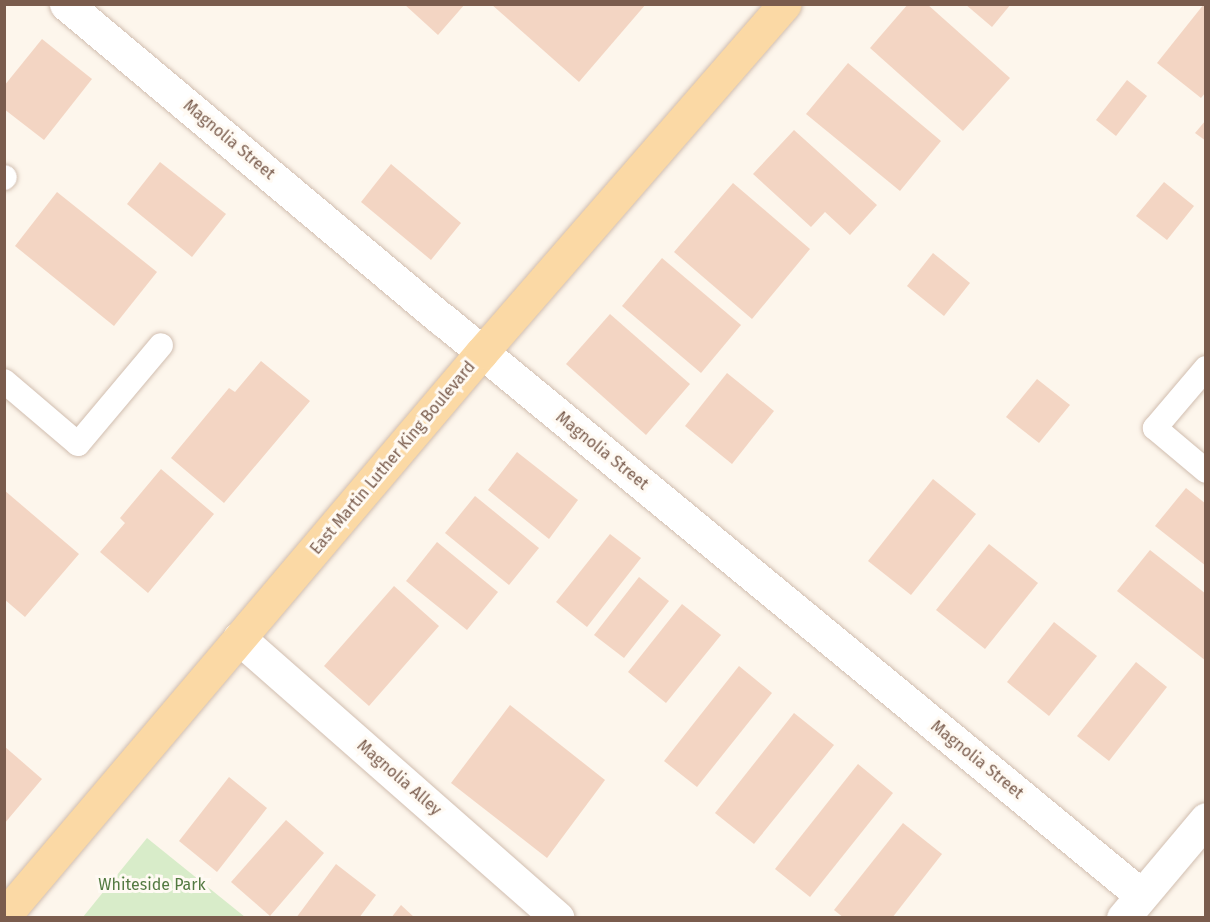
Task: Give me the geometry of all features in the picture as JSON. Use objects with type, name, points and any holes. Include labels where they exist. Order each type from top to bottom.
[{"type":"main road","name":"East Martin Luther King Boulevard","points":[[4,916],[482,352],[785,4]]},
{"type":"street","name":"Magnolia Street","points":[[66,4],[482,352],[1132,906]]},
{"type":"street","name":"Magnolia Alley","points":[[239,638],[558,918]]},
{"type":"street","points":[[1132,906],[1206,819]]},
{"type":"lane","points":[[4,381],[78,444],[161,345]]},
{"type":"lane","points":[[1206,368],[1155,428],[1206,471]]},
{"type":"green space","name":"Whiteside Park","points":[[147,838],[245,917],[83,917]]},
{"type":"building","points":[[404,4],[465,4],[438,35]]},
{"type":"building","points":[[491,4],[646,4],[579,82]]},
{"type":"building","points":[[908,4],[927,4],[1010,78],[963,131],[870,48]]},
{"type":"building","points":[[965,4],[1011,4],[992,27]]},
{"type":"building","points":[[1204,4],[1206,92],[1201,98],[1157,63]]},
{"type":"building","points":[[42,39],[92,79],[44,140],[4,109],[4,86]]},
{"type":"building","points":[[848,63],[941,141],[900,191],[806,114]]},
{"type":"building","points":[[1127,80],[1147,96],[1116,136],[1096,120]]},
{"type":"building","points":[[1206,120],[1206,141],[1195,133]]},
{"type":"building","points":[[794,130],[877,205],[850,235],[825,212],[811,227],[753,174]]},
{"type":"building","points":[[160,162],[226,214],[192,257],[127,204]]},
{"type":"building","points":[[391,164],[461,223],[431,260],[361,202]]},
{"type":"building","points":[[1164,182],[1194,206],[1167,240],[1136,216]]},
{"type":"building","points":[[733,183],[810,249],[752,319],[674,252]]},
{"type":"building","points":[[57,192],[157,272],[114,326],[15,246]]},
{"type":"building","points":[[933,253],[970,283],[944,316],[907,286]]},
{"type":"building","points":[[662,258],[741,325],[701,373],[622,306]]},
{"type":"building","points":[[610,314],[690,384],[646,435],[566,364]]},
{"type":"building","points":[[261,361],[310,401],[224,503],[171,458],[229,388],[235,392]]},
{"type":"building","points":[[727,373],[774,411],[732,464],[685,426]]},
{"type":"building","points":[[1037,379],[1070,405],[1039,443],[1006,417]]},
{"type":"building","points":[[517,452],[578,500],[549,539],[488,490]]},
{"type":"building","points":[[161,469],[214,514],[148,593],[100,552],[125,523],[120,518]]},
{"type":"building","points":[[933,479],[976,514],[911,595],[868,561]]},
{"type":"building","points":[[1186,488],[1206,504],[1206,566],[1155,526]]},
{"type":"building","points":[[4,490],[79,554],[25,617],[4,599]]},
{"type":"building","points":[[475,496],[539,548],[509,585],[445,533]]},
{"type":"building","points":[[610,534],[641,558],[587,627],[556,602]]},
{"type":"building","points":[[437,542],[498,592],[467,630],[406,581]]},
{"type":"building","points":[[989,544],[1038,583],[985,649],[936,610]]},
{"type":"building","points":[[1150,550],[1206,594],[1206,661],[1117,591]]},
{"type":"building","points":[[639,577],[669,601],[624,658],[594,635]]},
{"type":"building","points":[[394,586],[439,626],[369,706],[324,666]]},
{"type":"building","points":[[682,604],[721,635],[666,703],[628,672]]},
{"type":"building","points":[[1054,622],[1097,656],[1049,716],[1007,682]]},
{"type":"building","points":[[1136,662],[1167,687],[1109,761],[1077,736]]},
{"type":"building","points":[[739,666],[772,693],[697,787],[664,761]]},
{"type":"building","points":[[510,705],[605,780],[547,858],[451,783]]},
{"type":"building","points":[[794,713],[834,745],[754,844],[715,813]]},
{"type":"building","points":[[4,746],[42,779],[4,824]]},
{"type":"building","points":[[858,764],[893,793],[810,897],[775,869]]},
{"type":"building","points":[[229,777],[267,808],[217,872],[179,841]]},
{"type":"building","points":[[286,820],[324,853],[270,916],[231,882]]},
{"type":"building","points":[[903,823],[942,854],[892,918],[844,918],[834,910]]},
{"type":"building","points":[[336,864],[376,895],[359,918],[296,918]]},
{"type":"building","points":[[401,905],[415,918],[391,918]]}]
